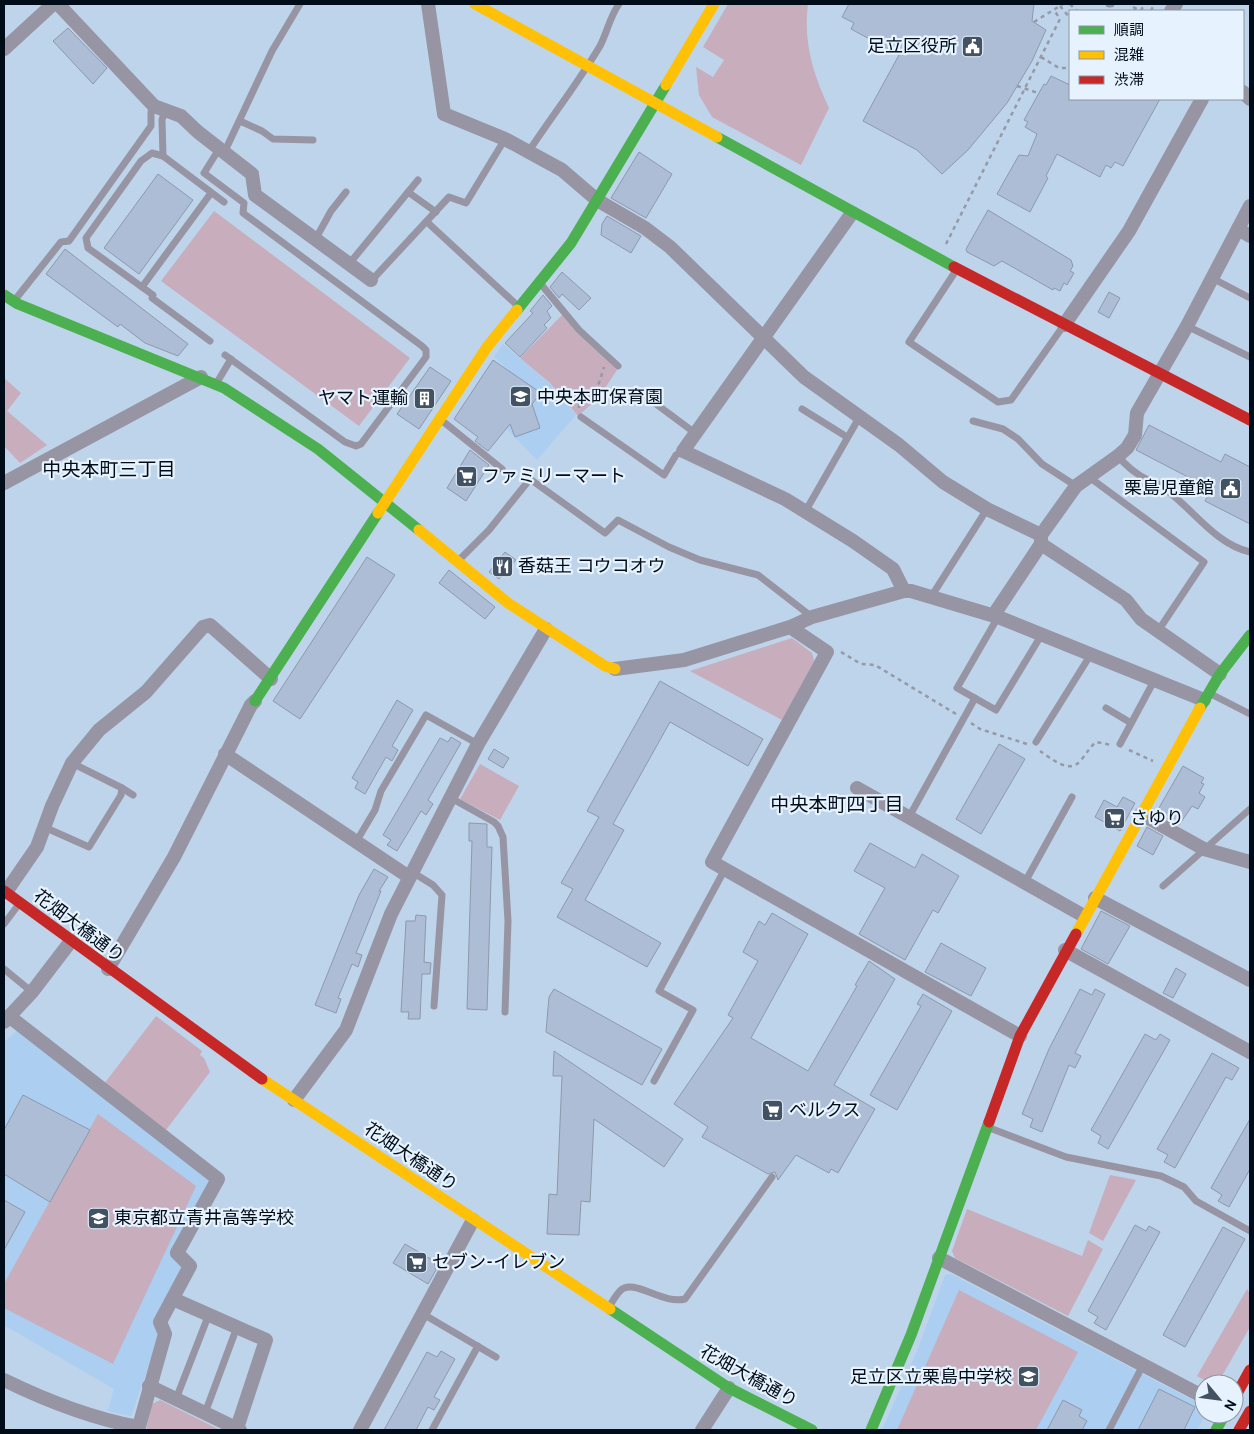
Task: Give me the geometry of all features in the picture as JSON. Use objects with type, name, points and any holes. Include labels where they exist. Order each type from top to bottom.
[{"type":"street","points":[[4,49],[53,4]]},
{"type":"street","points":[[58,4],[160,108],[181,116],[252,174],[255,195],[371,280]]},
{"type":"street","points":[[428,4],[444,114],[504,139],[562,170],[597,200],[645,228],[670,247],[804,376],[860,415],[943,482],[1041,540],[1126,600],[1141,619],[1220,674]]},
{"type":"street","points":[[475,4],[587,64],[654,104],[852,213],[1250,420]]},
{"type":"street","points":[[108,969],[174,858],[251,705],[271,678],[487,347],[540,283],[570,243],[714,4]]},
{"type":"street","points":[[1064,324],[1129,230],[1201,100]]},
{"type":"street","points":[[998,617],[997,610],[1076,486],[1118,456],[1127,448],[1135,435],[1137,413],[1187,326],[1250,206]]},
{"type":"street","points":[[852,213],[683,451],[785,499],[853,541],[892,569],[904,591]]},
{"type":"street","points":[[1238,229],[1250,236]]},
{"type":"street","points":[[8,299],[216,384],[318,449],[508,603],[605,666],[615,669],[684,660],[790,627],[812,617],[904,591],[998,617],[1155,679],[1206,696]]},
{"type":"street","points":[[4,483],[201,377]]},
{"type":"street","points":[[5,892],[36,847],[72,763],[99,730],[146,692],[203,627],[210,625],[271,678]]},
{"type":"street","points":[[790,627],[827,652],[712,862],[1020,1036]]},
{"type":"street","points":[[294,1100],[346,1030],[391,914],[478,744],[546,629]]},
{"type":"street","points":[[871,1430],[911,1335],[1020,1036],[1206,696],[1220,674],[1249,637]]},
{"type":"street","points":[[225,754],[356,842],[411,874]]},
{"type":"street","points":[[857,788],[1084,916]]},
{"type":"street","points":[[1141,814],[1204,849],[1250,862]]},
{"type":"street","name":"花畑大橋通り","points":[[5,892],[242,1066],[729,1388],[812,1430]]},
{"type":"street","points":[[1095,898],[1250,980]]},
{"type":"street","points":[[4,1380],[46,1401],[105,1420],[138,1428],[148,1386],[165,1334],[160,1322],[190,1266],[178,1254],[218,1179],[6,1018],[32,992],[71,941]]},
{"type":"street","points":[[1066,950],[1250,1052]]},
{"type":"street","points":[[360,1430],[473,1220]]},
{"type":"street","points":[[939,1258],[1194,1392]]},
{"type":"street","points":[[148,1386],[238,1429],[266,1340],[173,1298]]},
{"type":"street","points":[[702,1430],[729,1388]]},
{"type":"street","points":[[1239,1430],[1250,1411]]},
{"type":"lane","points":[[216,384],[228,357],[321,426],[345,442],[356,446],[362,444],[426,357],[427,353],[422,346],[243,213],[244,203],[204,173],[206,168],[222,151],[240,121],[272,51],[300,4]]},
{"type":"lane","points":[[529,152],[550,118],[569,96],[600,45],[619,4]]},
{"type":"lane","points":[[8,299],[61,242],[69,241],[151,126],[151,112],[160,108],[163,156]]},
{"type":"lane","points":[[240,121],[262,131],[273,139],[313,140]]},
{"type":"lane","points":[[371,280],[449,197],[466,203],[504,139]]},
{"type":"lane","points":[[210,341],[152,298],[153,296],[142,287],[88,248],[86,238],[141,161],[152,153],[163,156],[224,202]]},
{"type":"lane","points":[[349,264],[418,180]]},
{"type":"lane","points":[[315,240],[331,211],[346,192]]},
{"type":"lane","points":[[408,192],[436,212]]},
{"type":"lane","points":[[142,287],[211,193]]},
{"type":"lane","points":[[427,222],[519,307]]},
{"type":"lane","points":[[957,269],[909,342],[998,402],[1011,400],[1064,324]]},
{"type":"lane","points":[[1212,278],[1250,298]]},
{"type":"lane","points":[[540,283],[579,330],[618,366]]},
{"type":"lane","points":[[1187,326],[1250,357]]},
{"type":"lane","points":[[643,392],[648,398],[695,433]]},
{"type":"lane","points":[[802,409],[846,437]]},
{"type":"lane","points":[[805,512],[860,415]]},
{"type":"lane","points":[[582,417],[664,474],[676,456],[683,451]]},
{"type":"lane","points":[[440,419],[502,468]]},
{"type":"lane","points":[[973,421],[1003,430],[1018,439],[1042,464],[1076,486]]},
{"type":"lane","points":[[1118,456],[1146,480],[1158,483],[1193,515],[1237,549],[1250,552]]},
{"type":"lane","points":[[1089,477],[1204,562],[1158,631]]},
{"type":"lane","points":[[457,562],[489,530],[530,479],[605,533],[618,520],[669,547],[700,560],[758,574],[812,617]]},
{"type":"lane","points":[[931,597],[987,509]]},
{"type":"lane","points":[[998,617],[958,688],[996,710],[1042,634]]},
{"type":"lane","points":[[1036,742],[1091,654]]},
{"type":"lane","points":[[1119,746],[1155,679]]},
{"type":"lane","points":[[1206,696],[1250,714]]},
{"type":"lane","points":[[909,817],[975,698]]},
{"type":"lane","points":[[1106,708],[1131,723]]},
{"type":"lane","points":[[356,842],[375,810],[381,791],[426,715],[478,744]]},
{"type":"lane","points":[[72,763],[132,795]]},
{"type":"lane","points":[[44,827],[90,847],[121,795],[122,788]]},
{"type":"lane","points":[[1025,882],[1072,797]]},
{"type":"lane","points":[[451,798],[494,822],[503,837],[508,921],[506,1012]]},
{"type":"lane","points":[[1163,886],[1250,809]]},
{"type":"lane","points":[[654,1081],[693,1010],[659,991],[725,869]]},
{"type":"lane","points":[[411,874],[433,885],[442,895],[434,1006]]},
{"type":"lane","points":[[4,924],[20,903]]},
{"type":"lane","points":[[4,970],[32,992]]},
{"type":"lane","points":[[986,1126],[1066,1157],[1161,1176],[1184,1187],[1196,1201],[1250,1231]]},
{"type":"lane","points":[[608,1309],[620,1291],[625,1288],[644,1289],[670,1301],[685,1299],[772,1177]]},
{"type":"lane","points":[[176,1400],[208,1314]]},
{"type":"lane","points":[[423,1314],[496,1357]]},
{"type":"lane","points":[[205,1413],[237,1327]]},
{"type":"lane","points":[[432,1430],[478,1346]]},
{"type":"lane","points":[[1109,1430],[1143,1365]]},
{"type":"path","points":[[1134,8],[1138,4]]},
{"type":"path","points":[[1034,22],[1062,5],[1069,16]]},
{"type":"path","points":[[942,251],[1060,19],[1054,10]]},
{"type":"path","points":[[1041,57],[1059,68],[1069,68]]},
{"type":"path","points":[[1017,86],[1038,93]]},
{"type":"path","points":[[582,417],[579,400],[584,393],[600,383],[608,356]]},
{"type":"path","points":[[827,652],[835,648],[861,664],[875,665],[980,728],[1010,737],[1033,747],[1066,767],[1073,767],[1080,762],[1096,742],[1119,746]]},
{"type":"path","points":[[1127,750],[1167,767]]},
{"type":"shaded area","points":[[728,4],[808,4],[808,44],[818,83],[829,108],[801,165],[712,117],[699,95],[696,67],[713,77],[724,60],[703,47]]},
{"type":"shaded area","points":[[214,211],[410,358],[359,426],[161,281]]},
{"type":"shaded area","points":[[562,315],[576,332],[617,370],[599,397],[578,416],[550,383],[520,358]]},
{"type":"shaded area","points":[[503,344],[550,384],[576,415],[537,460],[496,418],[487,400],[509,370],[494,357]]},
{"type":"shaded area","points":[[4,378],[21,393],[7,411],[47,445],[20,463],[4,446]]},
{"type":"shaded area","points":[[792,638],[812,653],[814,661],[782,720],[690,671]]},
{"type":"shaded area","points":[[480,764],[519,786],[500,820],[460,799]]},
{"type":"shaded area","points":[[156,1016],[202,1051],[200,1055],[204,1058],[210,1072],[166,1130],[104,1084]]},
{"type":"shaded area","name":"東京都立青井高等学校","points":[[17,1031],[213,1180],[170,1255],[183,1267],[131,1416],[108,1411],[114,1389],[4,1325],[4,1042]]},
{"type":"shaded area","points":[[98,1114],[196,1186],[113,1364],[4,1308],[4,1284]]},
{"type":"shaded area","points":[[1110,1175],[1136,1180],[1103,1241],[1089,1233]]},
{"type":"shaded area","points":[[967,1209],[1082,1256],[1088,1240],[1103,1249],[1068,1316],[955,1258],[952,1251]]},
{"type":"shaded area","name":"足立区立栗島中学校","points":[[951,1274],[1194,1401],[1194,1424],[1200,1424],[1197,1430],[882,1430],[918,1349],[945,1275]]},
{"type":"shaded area","points":[[1247,1289],[1250,1294],[1250,1327],[1223,1374],[1198,1374]]},
{"type":"shaded area","points":[[959,1290],[1078,1352],[1036,1430],[897,1430]]},
{"type":"shaded area","points":[[160,1400],[220,1430],[146,1430],[152,1404]]},
{"type":"building","points":[[849,4],[1034,4],[1032,21],[1046,30],[1032,61],[1007,103],[968,150],[942,174],[917,150],[863,121],[899,55],[851,29],[854,23],[842,17]]},
{"type":"building","points":[[68,28],[107,68],[93,84],[53,41]]},
{"type":"building","points":[[1051,76],[1069,85],[1069,100],[1159,100],[1123,166],[1115,162],[1111,168],[1106,165],[1100,177],[1057,154],[1046,176],[1048,178],[1030,212],[997,194],[1019,155],[1028,156],[1037,134],[1025,127],[1028,122],[1024,120],[1044,84],[1046,85]]},
{"type":"building","points":[[639,152],[672,174],[646,218],[611,198]]},
{"type":"building","points":[[158,174],[193,200],[139,274],[104,248]]},
{"type":"building","points":[[988,210],[1071,260],[1073,266],[1070,271],[1074,273],[1067,285],[1064,283],[1060,291],[1054,288],[1053,290],[1002,261],[994,266],[967,252],[966,249]]},
{"type":"building","points":[[607,216],[641,236],[631,253],[601,235],[602,224]]},
{"type":"building","points":[[65,249],[188,344],[178,356],[145,343],[120,324],[118,327],[46,274]]},
{"type":"building","points":[[562,272],[591,298],[579,310],[562,294],[559,298],[550,287]]},
{"type":"building","points":[[1109,292],[1120,298],[1109,318],[1098,312]]},
{"type":"building","points":[[543,295],[552,306],[547,311],[551,318],[544,325],[547,328],[520,357],[505,343],[533,313],[530,311]]},
{"type":"building","points":[[493,360],[541,393],[532,404],[540,428],[515,437],[510,424],[488,451],[475,441],[478,437],[454,419]]},
{"type":"building","name":"ヤマト運輸","points":[[430,367],[451,381],[419,429],[397,414]]},
{"type":"building","points":[[1149,425],[1221,462],[1225,454],[1250,467],[1250,524],[1205,501],[1211,489],[1136,450]]},
{"type":"building","points":[[470,450],[489,465],[466,501],[447,488]]},
{"type":"building","name":"香菇王 コウコオウ","points":[[505,552],[516,560],[499,579],[489,572]]},
{"type":"building","points":[[367,557],[395,575],[300,719],[273,701]]},
{"type":"building","points":[[449,570],[495,607],[485,619],[439,583]]},
{"type":"building","points":[[660,681],[763,739],[748,766],[670,722],[613,824],[624,830],[585,900],[661,943],[647,967],[557,917],[573,889],[561,883],[599,817],[587,811]]},
{"type":"building","points":[[397,700],[413,710],[392,746],[398,750],[392,761],[386,757],[365,794],[355,788],[358,782],[352,778]]},
{"type":"building","points":[[451,737],[461,743],[428,800],[433,804],[426,815],[421,811],[397,851],[387,845],[391,840],[383,835],[440,738],[448,742]]},
{"type":"building","points":[[999,744],[1025,759],[981,834],[956,819]]},
{"type":"building","points":[[494,749],[509,758],[503,768],[488,759]]},
{"type":"building","points":[[1183,766],[1204,778],[1201,783],[1204,784],[1199,793],[1205,797],[1198,809],[1192,806],[1179,825],[1156,813]]},
{"type":"building","points":[[1123,797],[1135,803],[1120,831],[1095,817],[1104,800],[1117,807]]},
{"type":"building","points":[[469,823],[487,824],[487,847],[492,847],[487,1010],[467,1009],[472,841],[469,841]]},
{"type":"building","points":[[1147,827],[1163,836],[1153,855],[1137,846]]},
{"type":"building","points":[[870,843],[915,868],[922,854],[959,876],[938,913],[933,910],[905,960],[859,934],[885,888],[854,871]]},
{"type":"building","points":[[374,869],[388,877],[379,891],[381,891],[356,953],[362,955],[358,967],[352,964],[338,998],[341,999],[336,1013],[315,1005],[359,895]]},
{"type":"building","points":[[1101,911],[1130,926],[1108,964],[1081,949]]},
{"type":"building","points":[[772,913],[808,934],[751,1038],[808,1071],[857,986],[855,985],[869,961],[895,979],[834,1085],[875,1109],[838,1173],[831,1169],[829,1173],[796,1155],[778,1180],[775,1172],[768,1174],[702,1137],[708,1127],[674,1104],[733,1018],[728,1015],[758,961],[743,952],[759,921],[765,925]]},
{"type":"building","points":[[416,915],[426,916],[424,962],[431,963],[430,974],[422,974],[420,1019],[408,1019],[409,1012],[401,1012],[406,921],[415,921]]},
{"type":"building","points":[[941,943],[986,968],[971,996],[925,972]]},
{"type":"building","points":[[1176,968],[1186,974],[1173,998],[1163,993]]},
{"type":"building","points":[[554,989],[662,1049],[642,1085],[546,1032],[549,997]]},
{"type":"building","points":[[1080,989],[1092,995],[1095,989],[1105,994],[1075,1053],[1081,1056],[1075,1068],[1069,1065],[1042,1132],[1030,1127],[1033,1119],[1022,1114],[1049,1049]]},
{"type":"building","points":[[923,994],[952,1011],[897,1110],[870,1095],[921,1006],[917,1004]]},
{"type":"building","points":[[1145,1034],[1156,1040],[1160,1034],[1170,1040],[1108,1149],[1098,1143],[1101,1136],[1091,1130]]},
{"type":"building","points":[[554,1051],[683,1139],[664,1167],[594,1119],[590,1202],[581,1201],[579,1235],[547,1234],[549,1194],[557,1195],[562,1076],[553,1076]]},
{"type":"building","points":[[1212,1053],[1239,1068],[1232,1080],[1226,1077],[1175,1168],[1164,1162],[1168,1155],[1157,1149]]},
{"type":"building","points":[[23,1095],[90,1130],[50,1202],[4,1174],[4,1130]]},
{"type":"building","points":[[1250,1119],[1250,1169],[1229,1207],[1218,1201],[1222,1195],[1211,1188]]},
{"type":"building","points":[[4,1200],[25,1212],[4,1250]]},
{"type":"building","points":[[1135,1225],[1146,1231],[1149,1226],[1160,1232],[1106,1330],[1094,1323],[1098,1317],[1088,1311]]},
{"type":"building","points":[[1223,1227],[1245,1239],[1185,1347],[1163,1335]]},
{"type":"building","points":[[405,1244],[434,1261],[436,1270],[428,1284],[393,1263]]},
{"type":"building","points":[[441,1351],[455,1359],[434,1397],[440,1400],[434,1410],[428,1407],[416,1430],[384,1430],[427,1352],[437,1357]]},
{"type":"building","points":[[1159,1389],[1194,1406],[1184,1430],[1138,1430]]},
{"type":"building","points":[[1063,1400],[1082,1410],[1079,1416],[1087,1421],[1082,1430],[1047,1430]]},
{"type":"traffic: fast","points":[[517,310],[571,243],[666,85]]},
{"type":"traffic: fast","points":[[717,137],[954,267]]},
{"type":"traffic: fast","points":[[4,295],[18,304],[224,388],[318,449],[419,530]]},
{"type":"traffic: fast","points":[[255,701],[378,513]]},
{"type":"traffic: fast","points":[[1200,708],[1220,674],[1250,635]]},
{"type":"traffic: fast","points":[[871,1430],[911,1335],[989,1122]]},
{"type":"traffic: fast","points":[[610,1309],[729,1388],[812,1430]]},
{"type":"traffic: fast","points":[[1216,1430],[1219,1424]]},
{"type":"traffic: slow","points":[[475,4],[717,137]]},
{"type":"traffic: slow","points":[[666,85],[714,4]]},
{"type":"traffic: slow","points":[[378,513],[487,347],[517,310]]},
{"type":"traffic: slow","points":[[419,530],[508,603],[605,666],[615,669]]},
{"type":"traffic: slow","points":[[1076,934],[1200,708]]},
{"type":"traffic: slow","points":[[262,1079],[610,1309]]},
{"type":"traffic: jam","points":[[954,267],[1250,420]]},
{"type":"traffic: jam","points":[[4,891],[262,1079]]},
{"type":"traffic: jam","points":[[989,1122],[1020,1036],[1076,934]]},
{"type":"traffic: jam","points":[[1244,1381],[1250,1370]]},
{"type":"traffic: jam","points":[[1239,1430],[1250,1411]]},
{"type":"place","name":"足立区役所","points":[[973,46]]},
{"type":"place","name":"中央本町保育園","points":[[521,397]]},
{"type":"place","name":"ヤマト運輸","points":[[424,398]]},
{"type":"place","name":"ファミリーマート","points":[[466,476]]},
{"type":"place","name":"栗島児童館","points":[[1230,488]]},
{"type":"place","name":"香菇王 コウコオウ","points":[[502,566]]},
{"type":"place","name":"さゆり","points":[[1114,818]]},
{"type":"place","name":"ベルクス","points":[[773,1110]]},
{"type":"place","name":"東京都立青井高等学校","points":[[98,1218]]},
{"type":"place","name":"セブン-イレブン","points":[[416,1262]]},
{"type":"place","name":"足立区立栗島中学校","points":[[1028,1377]]},
{"type":"district","name":"中央本町三丁目","points":[[109,469]]},
{"type":"district","name":"中央本町四丁目","points":[[837,804]]}]
